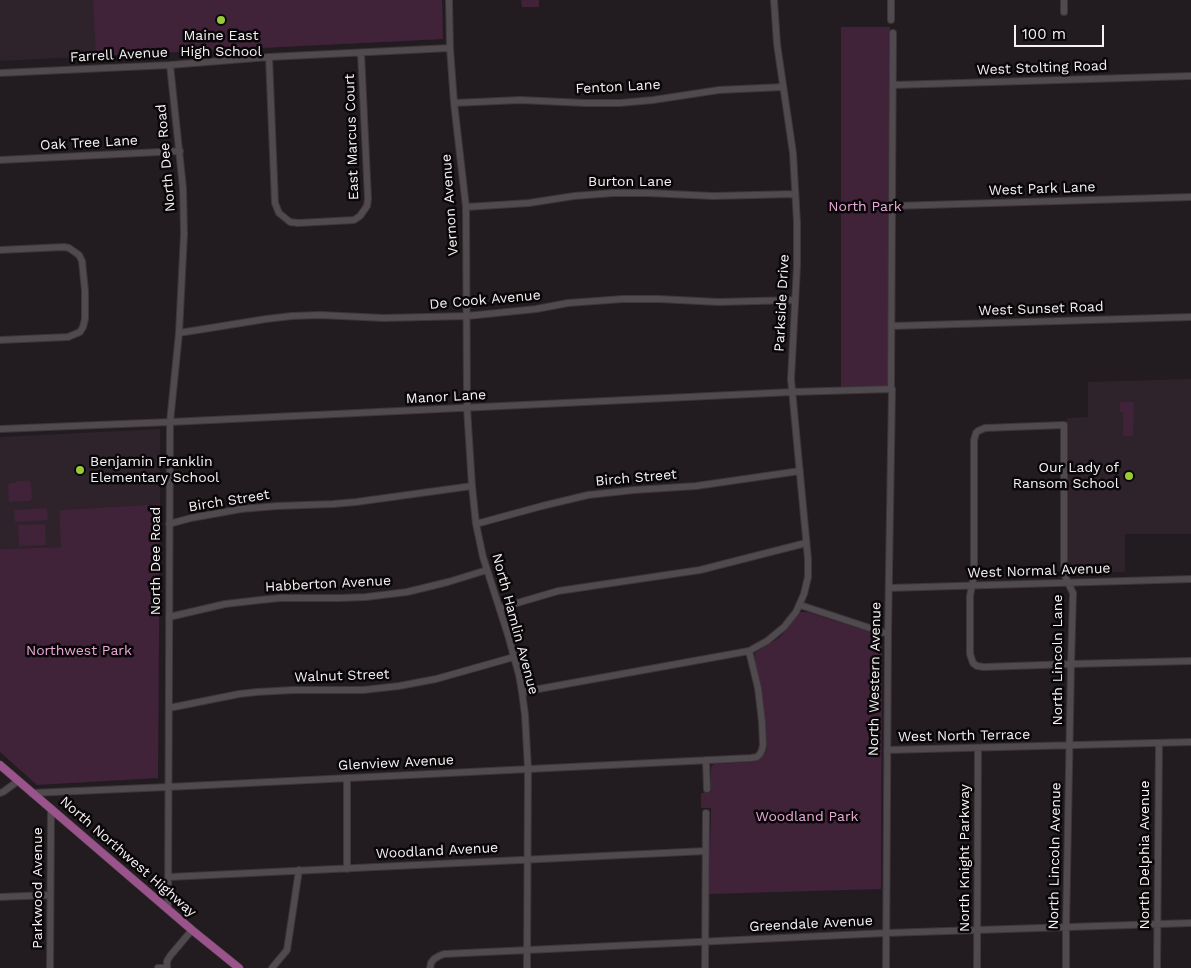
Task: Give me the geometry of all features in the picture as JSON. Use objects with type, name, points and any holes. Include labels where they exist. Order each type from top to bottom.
[{"type":"main road","name":"North Northwest Highway","points":[[0,765],[239,968]]},
{"type":"street","name":"Vernon Avenue","points":[[449,0],[454,103],[466,207],[467,408]]},
{"type":"street","name":"Parkside Drive","points":[[774,0],[777,44],[793,153],[795,194],[797,241],[791,371],[808,559],[808,577],[800,605]]},
{"type":"street","points":[[891,0],[892,20]]},
{"type":"street","points":[[1064,0],[1064,12]]},
{"type":"street","name":"North Western Avenue","points":[[886,968],[892,387],[893,33]]},
{"type":"street","name":"Farrell Avenue","points":[[0,73],[450,48]]},
{"type":"street","name":"East Marcus Court","points":[[269,57],[275,203],[279,213],[290,222],[298,224],[354,220],[360,216],[367,206],[361,53]]},
{"type":"street","name":"North Dee Road","points":[[168,908],[170,422],[179,333],[184,234],[180,151],[170,65]]},
{"type":"street","name":"West Stolting Road","points":[[893,85],[1191,76]]},
{"type":"street","name":"Fenton Lane","points":[[454,103],[520,100],[585,103],[620,102],[653,100],[719,90],[783,87]]},
{"type":"street","name":"Oak Tree Lane","points":[[0,160],[180,151]]},
{"type":"street","name":"Burton Lane","points":[[466,207],[529,203],[574,196],[613,193],[648,192],[722,196],[795,194]]},
{"type":"street","name":"West Park Lane","points":[[893,206],[1191,197]]},
{"type":"street","points":[[0,250],[69,248],[79,255],[82,261],[85,291],[85,319],[80,332],[68,337],[0,340]]},
{"type":"street","name":"De Cook Avenue","points":[[179,333],[292,316],[320,315],[384,318],[467,316],[536,309],[568,303],[622,299],[718,302],[795,300]]},
{"type":"street","name":"West Sunset Road","points":[[892,326],[1191,317]]},
{"type":"street","name":"Manor Lane","points":[[0,429],[892,387]]},
{"type":"street","name":"North Hamlin Avenue","points":[[467,408],[476,524],[487,570],[514,657],[522,692],[526,722],[528,769],[527,968]]},
{"type":"street","name":"North Lincoln Lane","points":[[972,586],[974,575],[974,440],[976,433],[985,428],[1064,425],[1064,574],[1073,593],[1070,745]]},
{"type":"street","name":"Birch Street","points":[[476,524],[588,495],[627,490],[696,486],[800,471]]},
{"type":"street","name":"Birch Street","points":[[169,524],[241,509],[356,502],[472,486]]},
{"type":"street","points":[[500,608],[558,591],[700,570],[806,543]]},
{"type":"street","name":"Habberton Avenue","points":[[169,617],[225,604],[260,600],[366,597],[407,592],[487,570]]},
{"type":"street","name":"West Normal Avenue","points":[[889,588],[1191,579]]},
{"type":"street","points":[[972,586],[970,596],[970,654],[973,663],[977,666],[1191,661]]},
{"type":"street","points":[[522,692],[749,651],[776,635],[791,619],[800,605],[888,634]]},
{"type":"street","name":"Glenview Avenue","points":[[32,793],[751,758],[760,754],[763,745],[758,688],[749,651]]},
{"type":"street","name":"Walnut Street","points":[[169,708],[257,692],[354,690],[399,686],[436,679],[514,657]]},
{"type":"street","name":"West North Terrace","points":[[887,750],[1191,742]]},
{"type":"street","name":"North Delphia Avenue","points":[[1157,968],[1159,743]]},
{"type":"street","name":"North Lincoln Avenue","points":[[1066,968],[1070,745]]},
{"type":"street","name":"North Knight Parkway","points":[[977,968],[978,748]]},
{"type":"street","points":[[706,760],[707,789]]},
{"type":"street","points":[[347,778],[347,869]]},
{"type":"street","points":[[0,793],[18,781]]},
{"type":"street","name":"Parkwood Avenue","points":[[50,968],[51,808]]},
{"type":"street","points":[[705,968],[706,813]]},
{"type":"street","name":"Woodland Avenue","points":[[169,877],[706,851]]},
{"type":"street","points":[[272,968],[287,950],[299,870]]},
{"type":"street","points":[[0,897],[50,894]]},
{"type":"street","name":"Greendale Avenue","points":[[430,968],[434,959],[444,954],[886,933],[1191,923]]},
{"type":"street","points":[[158,968],[167,968],[167,961],[170,956],[192,930]]},
{"type":"shaded area","name":"Maine East High School","points":[[0,0],[442,0],[443,39],[0,61]]},
{"type":"shaded area","name":"Our Lady of Ransom School","points":[[1191,379],[1191,534],[1125,534],[1125,572],[1072,573],[1066,566],[1067,418],[1088,417],[1088,382]]},
{"type":"shaded area","name":"Benjamin Franklin Elementary School","points":[[160,429],[160,504],[59,510],[61,547],[0,549],[0,437]]},
{"type":"green space","name":"Maine East High School","points":[[93,0],[442,0],[443,39],[96,56]]},
{"type":"green space","points":[[521,0],[539,0],[539,7],[522,7]]},
{"type":"green space","name":"North Park","points":[[841,27],[890,27],[889,386],[841,387]]},
{"type":"green space","points":[[1120,402],[1134,402],[1133,436],[1123,436],[1123,412],[1120,412]]},
{"type":"green space","points":[[17,481],[28,481],[31,483],[32,498],[29,501],[9,502],[8,485]]},
{"type":"green space","name":"Northwest Park","points":[[160,504],[158,778],[37,785],[0,752],[0,549],[61,547],[59,510]]},
{"type":"green space","points":[[47,508],[48,520],[15,522],[14,510]]},
{"type":"green space","points":[[45,524],[46,545],[19,546],[18,525]]},
{"type":"green space","name":"Woodland Park","points":[[801,612],[807,612],[876,634],[882,640],[881,889],[709,894],[711,808],[701,808],[701,793],[711,792],[711,767],[714,764],[753,762],[761,758],[766,752],[763,699],[754,659],[755,653],[780,637]]},
{"type":"place","name":"Maine East High School","points":[[221,20]]},
{"type":"place","name":"Benjamin Franklin Elementary School","points":[[80,470]]},
{"type":"place","name":"Our Lady of Ransom School","points":[[1129,476]]}]
